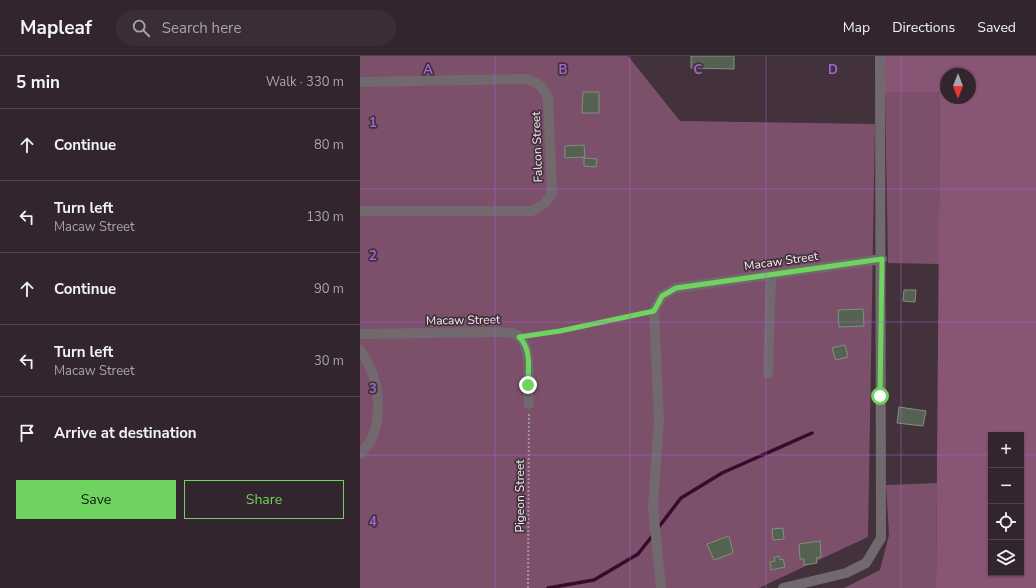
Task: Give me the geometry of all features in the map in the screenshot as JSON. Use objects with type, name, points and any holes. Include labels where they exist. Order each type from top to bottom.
[{"type":"street","points":[[783,588],[846,573],[866,563],[880,538],[882,259],[879,236],[880,56]]},
{"type":"street","name":"Falcon Street","points":[[360,82],[528,79],[541,86],[548,97],[552,193],[545,203],[532,210],[360,211]]},
{"type":"street","name":"Macaw Street","points":[[654,311],[662,296],[676,288],[882,259]]},
{"type":"street","points":[[768,373],[771,275]]},
{"type":"street","points":[[654,311],[659,419],[653,507],[661,588]]},
{"type":"street","name":"Macaw Street","points":[[360,334],[499,332],[516,334],[519,337]]},
{"type":"street","points":[[519,337],[524,342],[528,355],[529,404]]},
{"type":"street","points":[[360,350],[370,367],[375,383],[377,413],[376,426],[370,441],[360,454]]},
{"type":"path","points":[[519,337],[560,331],[654,311]]},
{"type":"path","name":"Pigeon Street","points":[[528,588],[529,404]]},
{"type":"shaded area","points":[[360,56],[628,56],[680,121],[875,124],[868,537],[759,588],[360,588]]},
{"type":"shaded area","points":[[884,56],[1036,56],[1036,588],[936,588],[940,92],[885,93]]},
{"type":"shaded area","points":[[940,91],[939,264],[888,263],[885,93]]},
{"type":"shaded area","points":[[937,483],[936,588],[844,588],[880,570],[889,535],[886,485]]},
{"type":"building","points":[[691,56],[734,56],[734,69],[691,68]]},
{"type":"building","points":[[583,92],[599,92],[599,113],[582,113]]},
{"type":"building","points":[[584,145],[585,157],[565,158],[565,146]]},
{"type":"building","points":[[584,158],[597,159],[596,167],[584,166]]},
{"type":"building","points":[[904,290],[916,290],[915,302],[903,301]]},
{"type":"building","points":[[863,309],[864,326],[839,327],[838,310]]},
{"type":"building","points":[[845,345],[848,357],[836,360],[832,348]]},
{"type":"building","points":[[899,407],[926,411],[923,426],[897,423]]},
{"type":"building","points":[[783,528],[784,539],[773,540],[772,529]]},
{"type":"building","points":[[729,536],[733,553],[714,560],[707,544]]},
{"type":"building","points":[[820,541],[821,557],[816,558],[817,563],[804,565],[804,559],[800,559],[799,544]]},
{"type":"building","points":[[779,556],[780,560],[783,559],[785,567],[771,570],[770,562],[775,561],[774,557]]},
{"type":"waterway","points":[[658,528],[681,498],[722,473],[812,433]]},
{"type":"waterway","points":[[548,588],[594,580],[638,554],[653,535]]},
{"type":"route","points":[[528,385],[528,355],[524,342],[519,337],[560,331],[654,311],[662,296],[676,288],[882,259],[880,396]]}]
